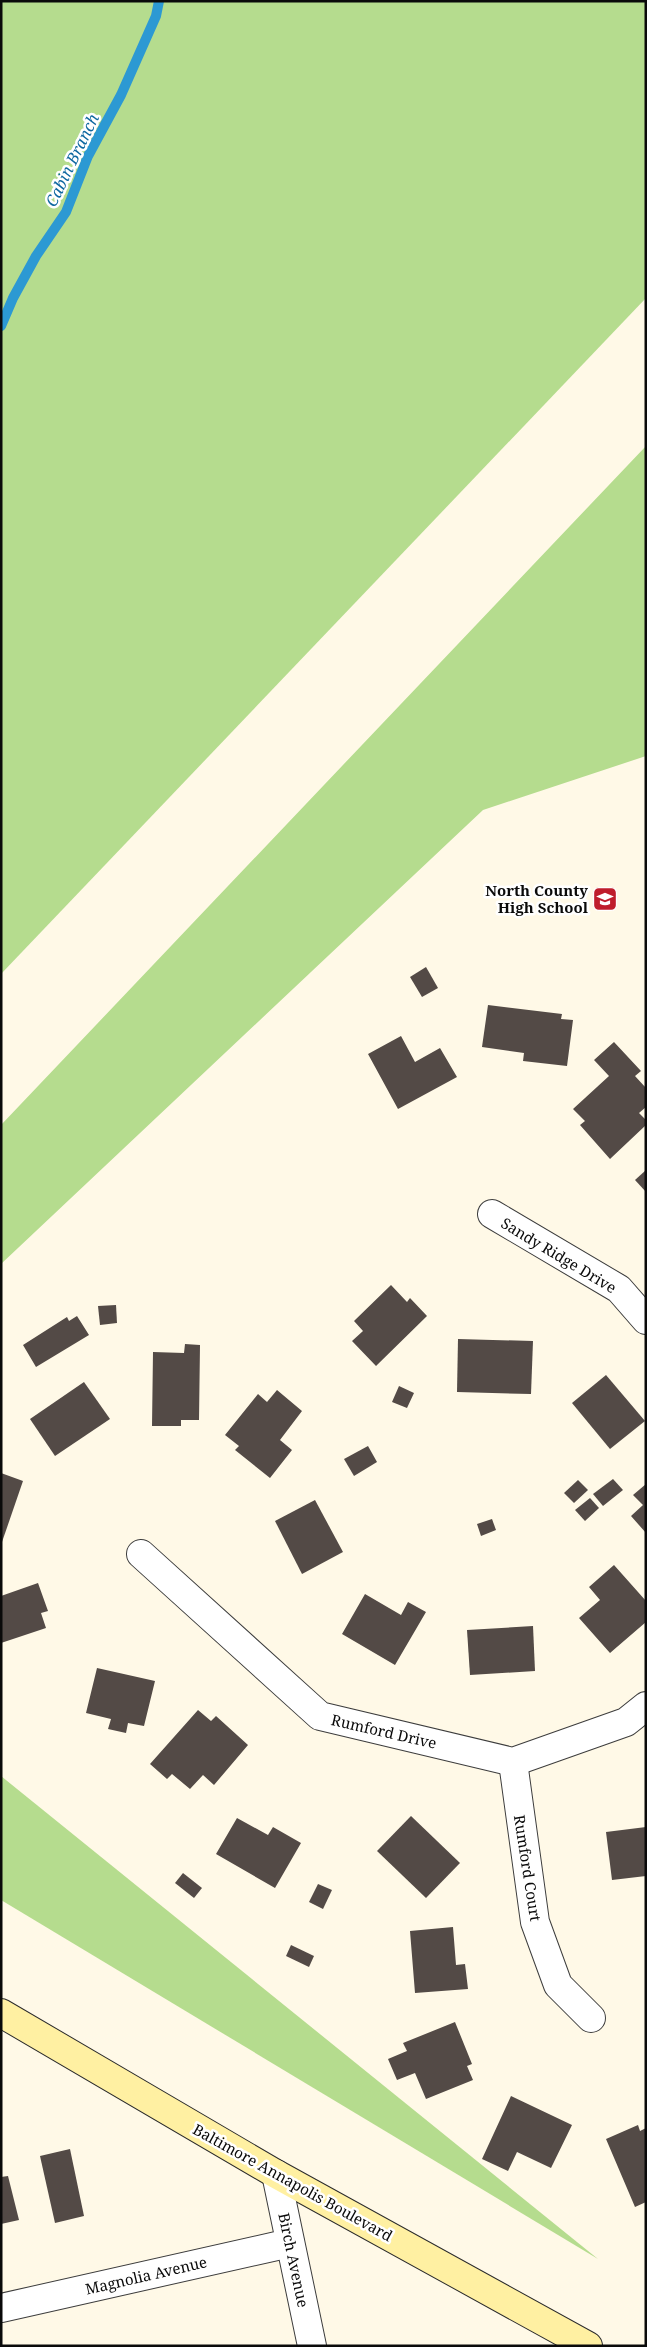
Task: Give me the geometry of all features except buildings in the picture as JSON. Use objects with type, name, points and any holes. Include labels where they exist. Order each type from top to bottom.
[{"type":"main road","name":"Baltimore Annapolis Boulevard","points":[[1,2013],[276,2174],[588,2346]]},
{"type":"street","name":"Sandy Ridge Drive","points":[[492,1214],[619,1289],[646,1320]]},
{"type":"street","name":"Rumford Drive","points":[[141,1554],[320,1716],[513,1762]]},
{"type":"street","points":[[513,1762],[626,1722],[646,1706]]},
{"type":"street","name":"Rumford Court","points":[[513,1762],[535,1922],[558,1985],[591,2018]]},
{"type":"street","name":"Birch Avenue","points":[[276,2174],[312,2346]]},
{"type":"street","name":"Magnolia Avenue","points":[[1,2308],[290,2243]]},
{"type":"green space","points":[[1,1],[646,1],[646,298],[1,974]]},
{"type":"green space","points":[[646,446],[646,756],[483,810],[1,1264],[1,1125]]},
{"type":"green space","points":[[1,1776],[598,2259],[1,1900]]},
{"type":"waterway","name":"Cabin Branch","points":[[1,326],[13,298],[36,256],[66,212],[88,156],[121,95],[156,16],[159,1]]},
{"type":"place","name":"North County High School","points":[[605,899]]}]
